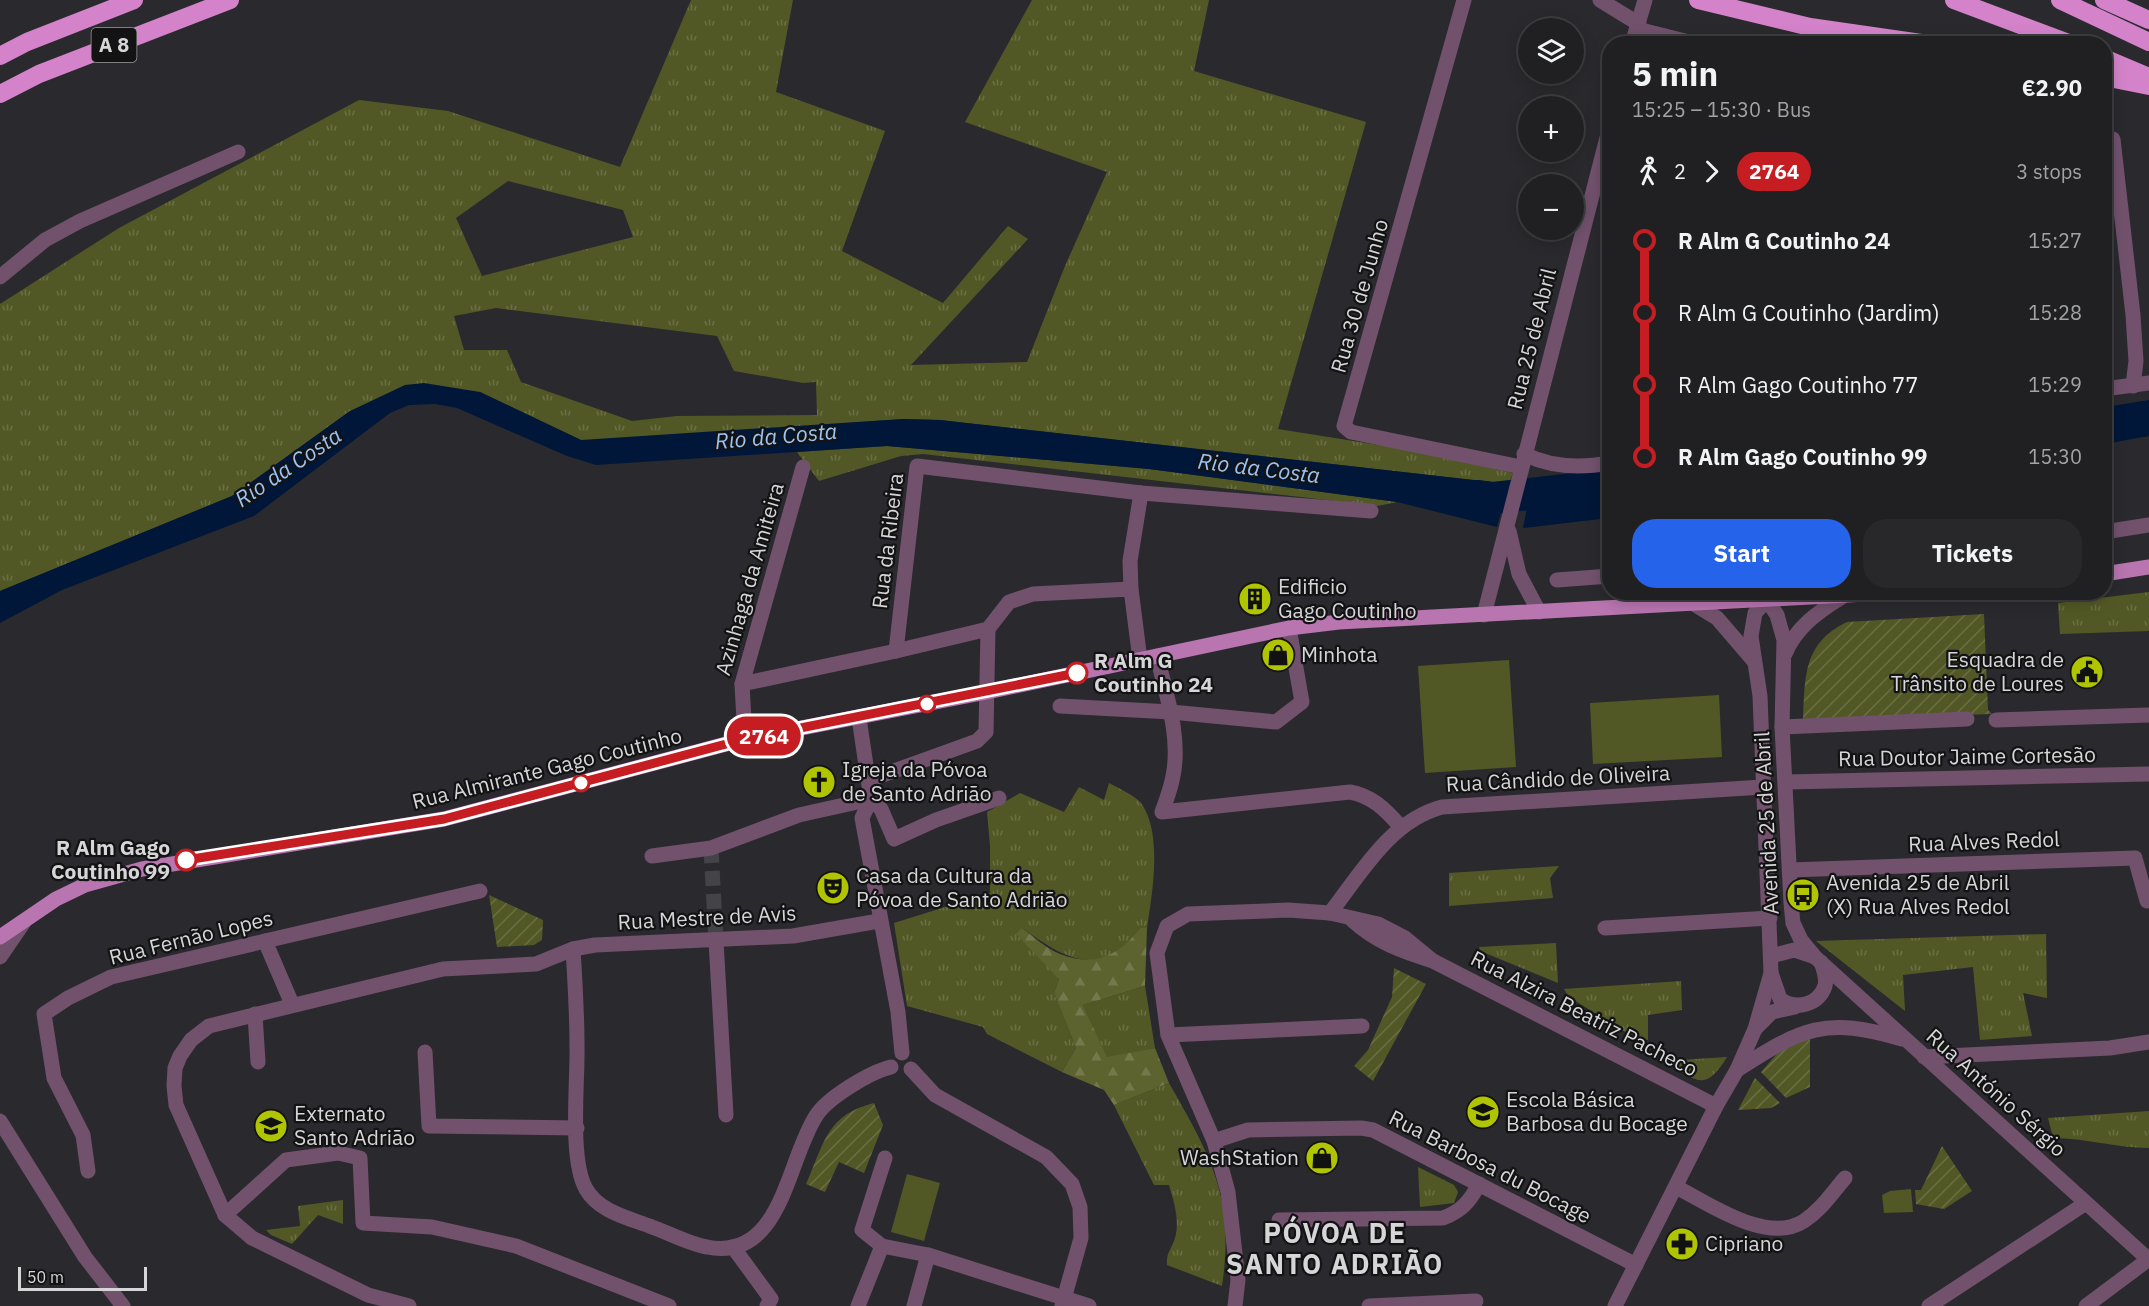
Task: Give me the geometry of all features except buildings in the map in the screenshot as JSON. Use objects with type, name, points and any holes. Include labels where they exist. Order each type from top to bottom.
[{"type":"highway","name":"A 8","points":[[0,56],[27,42],[134,0]]},
{"type":"highway","name":"A 8","points":[[0,94],[39,74],[230,0]]},
{"type":"highway","points":[[1698,0],[1810,27],[1872,36]]},
{"type":"highway","points":[[1954,0],[2050,36]]},
{"type":"highway","points":[[2061,0],[2149,42]]},
{"type":"highway","points":[[2104,0],[2149,20]]},
{"type":"highway","points":[[2112,61],[2149,77]]},
{"type":"highway","points":[[2112,79],[2149,86]]},
{"type":"main road","points":[[2112,573],[2149,567]]},
{"type":"main road","name":"Rua Almirante Gago Coutinho","points":[[0,937],[32,913],[85,885],[142,868],[444,819],[745,739],[987,692],[1289,628],[1339,622],[1767,600]]},
{"type":"street","name":"Rua 30 de Junho","points":[[1464,0],[1344,426],[1351,432],[1522,465]]},
{"type":"street","points":[[1600,0],[1636,32],[1656,36]]},
{"type":"street","points":[[1636,32],[1645,0]]},
{"type":"street","points":[[2113,139],[2133,315],[2136,362],[2133,386]]},
{"type":"street","points":[[0,277],[45,240],[80,221],[238,152]]},
{"type":"street","name":"Rua 25 de Abril","points":[[1484,615],[1602,157]]},
{"type":"street","points":[[2112,388],[2149,383]]},
{"type":"street","points":[[1522,465],[1535,460],[1586,467],[1602,464]]},
{"type":"street","name":"Rua da Ribeira","points":[[896,651],[917,466],[1141,493],[1371,511]]},
{"type":"street","name":"Azinhaga da Amiteira","points":[[745,739],[742,684],[803,467]]},
{"type":"street","points":[[1140,660],[1131,589],[1130,561],[1141,493]]},
{"type":"street","points":[[2112,531],[2149,525]]},
{"type":"street","name":"Rua 25 de Abril","points":[[1508,528],[1519,574],[1539,612]]},
{"type":"street","points":[[1557,580],[1602,577]]},
{"type":"street","points":[[869,780],[977,741],[986,732],[988,629],[1009,602],[1033,594],[1131,589]]},
{"type":"street","name":"Avenida 25 de Abril","points":[[1615,1306],[1716,1106],[1737,1070],[1755,1029],[1771,973],[1760,696],[1752,624],[1755,613],[1767,600],[1783,629],[1782,727],[1793,922],[1801,940],[1818,959]]},
{"type":"street","name":"Avenida 25 de Abril","points":[[1782,664],[1791,640],[1800,629],[1814,615],[1837,600]]},
{"type":"street","points":[[1694,604],[1717,618],[1756,667],[1782,664]]},
{"type":"street","points":[[1060,706],[1171,712],[1276,722],[1302,702],[1289,628]]},
{"type":"street","points":[[742,684],[988,629]]},
{"type":"street","points":[[1157,656],[1171,712],[1175,752],[1174,776],[1162,812],[1350,792],[1364,794],[1383,807],[1400,826]]},
{"type":"street","points":[[1996,720],[2149,715]]},
{"type":"street","points":[[859,718],[871,799],[862,818],[879,921],[898,1012],[903,1053]]},
{"type":"street","points":[[1782,727],[1967,719]]},
{"type":"street","name":"Rua Doutor Jaime Cortesão","points":[[1786,782],[2149,774]]},
{"type":"street","name":"Rua Cândido de Oliveira","points":[[1330,913],[1400,826],[1421,812],[1442,807],[1763,787]]},
{"type":"street","points":[[871,799],[881,809],[894,839],[936,820],[999,798]]},
{"type":"street","points":[[652,856],[711,848],[799,815],[871,799]]},
{"type":"street","name":"Rua Alves Redol","points":[[1790,870],[2135,858],[2147,902]]},
{"type":"street","name":"Rua Fernão Lopes","points":[[88,1171],[83,1135],[54,1078],[44,1014],[68,998],[111,977],[480,891]]},
{"type":"street","name":"Rua Alzira Beatriz Pacheco","points":[[1168,1035],[1156,953],[1167,926],[1188,914],[1288,910],[1330,913],[1378,924],[1405,938],[1433,961],[1716,1106]]},
{"type":"street","points":[[0,957],[32,913]]},
{"type":"street","points":[[1605,928],[1770,918]]},
{"type":"street","name":"Rua Mestre de Avis","points":[[225,1215],[176,1105],[175,1068],[191,1040],[209,1026],[443,969],[536,964],[573,949],[595,945],[793,936],[879,921]]},
{"type":"street","points":[[265,941],[292,1004]]},
{"type":"street","points":[[716,941],[726,1115]]},
{"type":"street","points":[[573,949],[578,1042],[578,1165],[586,1190],[604,1209],[708,1248],[732,1247],[753,1240],[771,1221],[816,1115],[839,1095],[879,1070],[891,1067]]},
{"type":"street","points":[[1771,957],[1794,951],[1818,959],[1826,975],[1825,986],[1820,995]]},
{"type":"street","name":"Rua António Sérgio","points":[[1818,959],[2149,1259]]},
{"type":"street","points":[[1771,973],[1780,999],[1797,1007],[1838,989],[1854,993]]},
{"type":"street","name":"Avenida 25 de Abril","points":[[1755,1029],[1772,1012],[1797,1007]]},
{"type":"street","points":[[255,1014],[258,1062]]},
{"type":"street","points":[[1235,1306],[1238,1280],[1228,1192],[1214,1141],[1168,1035],[1362,1026]]},
{"type":"street","points":[[1737,1070],[1776,1045],[1820,1028],[1840,1026],[1865,1028],[1906,1041]]},
{"type":"street","points":[[1924,1057],[2110,1048],[2149,1042]]},
{"type":"street","points":[[425,1052],[429,1126],[577,1128]]},
{"type":"street","points":[[891,1067],[892,1058],[903,1053]]},
{"type":"street","points":[[903,1053],[910,1057],[911,1069],[935,1095],[1046,1157],[1072,1184],[1080,1207],[1081,1238],[1063,1302]]},
{"type":"street","points":[[891,1067],[900,1074],[911,1069]]},
{"type":"street","points":[[0,1121],[85,1257],[123,1306]]},
{"type":"street","name":"Rua Barbosa du Bocage","points":[[1214,1141],[1248,1130],[1361,1128],[1374,1130],[1636,1265]]},
{"type":"street","points":[[409,1306],[368,1295],[252,1238],[225,1215],[286,1160],[338,1153],[360,1158],[363,1223],[432,1227],[516,1246],[669,1306]]},
{"type":"street","points":[[885,1158],[862,1230],[882,1246],[928,1255],[1063,1302],[1089,1306]]},
{"type":"street","points":[[1676,1187],[1758,1227],[1782,1230],[1802,1222],[1821,1208],[1845,1178]]},
{"type":"street","points":[[1279,1220],[1443,1218],[1457,1213],[1470,1201],[1479,1184]]},
{"type":"street","points":[[1929,1306],[2086,1203]]},
{"type":"street","points":[[858,1306],[882,1246]]},
{"type":"street","points":[[732,1247],[771,1299],[767,1306]]},
{"type":"street","points":[[914,1306],[928,1255]]},
{"type":"street","points":[[2086,1306],[2149,1259]]},
{"type":"street","points":[[1369,1306],[1476,1301]]},
{"type":"green space","points":[[691,0],[793,0],[776,92],[885,131],[842,251],[943,303],[1008,226],[1028,239],[911,365],[1027,362],[1065,266],[1107,172],[965,122],[1032,0],[1209,0],[1194,71],[1366,122],[1278,429],[1416,451],[1513,473],[1509,484],[940,420],[903,419],[597,441],[581,440],[480,392],[350,411],[232,496],[0,591],[0,304],[119,228],[359,100],[448,111],[620,167]],"holes":[[[508,181],[623,210],[633,237],[482,276],[456,218]],[[496,308],[717,336],[734,371],[803,383],[816,382],[817,415],[677,416],[632,421],[521,382],[507,350],[464,350],[454,316]]]},
{"type":"green space","points":[[887,446],[1149,469],[1397,502],[1377,506],[923,454],[901,456],[819,481],[797,452]]},
{"type":"green space","points":[[2149,592],[2149,631],[2060,634],[2058,603],[2112,600],[2112,596]]},
{"type":"green space","points":[[1984,614],[1988,710],[1992,714],[1803,720],[1809,662],[1822,640],[1833,630],[1847,622]]},
{"type":"green space","points":[[1509,660],[1516,767],[1425,773],[1418,666]]},
{"type":"green space","points":[[1719,695],[1722,757],[1593,764],[1590,703]]},
{"type":"green space","points":[[1109,783],[1130,794],[1141,803],[1152,830],[1154,864],[1147,928],[1140,928],[1125,944],[1111,954],[1097,959],[1083,960],[1054,949],[1022,928],[1059,979],[1054,993],[1076,1048],[1062,1072],[987,1034],[983,1027],[907,1006],[894,923],[990,893],[987,812],[1020,793],[1064,812],[1079,787],[1104,800]]},
{"type":"green space","points":[[1559,866],[1550,878],[1553,898],[1449,906],[1449,873]]},
{"type":"green space","points":[[489,895],[543,920],[542,940],[534,945],[497,947]]},
{"type":"green space","points":[[1022,928],[1055,952],[1084,960],[1115,952],[1140,928],[1147,928],[1145,986],[1083,1005],[1107,1057],[1155,1048],[1169,1083],[1114,1105],[1104,1090],[1062,1072],[1076,1048],[1054,993],[1059,979],[1016,934]]},
{"type":"green space","points":[[2046,934],[2047,998],[2023,993],[2032,1036],[1980,1040],[1973,967],[1903,975],[1905,1011],[1816,941]]},
{"type":"green space","points":[[1556,943],[1558,983],[1480,951],[1479,947]]},
{"type":"green space","points":[[1394,968],[1426,984],[1373,1081],[1354,1066],[1368,1050],[1392,997]]},
{"type":"green space","points":[[1681,981],[1682,1010],[1648,1015],[1648,1040],[1635,1038],[1569,997],[1564,989]]},
{"type":"green space","points":[[1145,986],[1155,1048],[1107,1058],[1083,1005]]},
{"type":"green space","points":[[1810,1038],[1810,1087],[1786,1098],[1761,1072],[1782,1048]]},
{"type":"green space","points":[[1727,1057],[1719,1069],[1705,1080],[1691,1078],[1664,1061]]},
{"type":"green space","points":[[1755,1078],[1780,1103],[1771,1108],[1738,1110]]},
{"type":"green space","points":[[1169,1083],[1197,1133],[1216,1179],[1225,1227],[1222,1286],[1167,1265],[1167,1257],[1175,1238],[1177,1225],[1169,1185],[1154,1185],[1114,1105]]},
{"type":"green space","points":[[874,1103],[883,1125],[864,1173],[839,1162],[825,1192],[806,1184],[823,1144],[836,1123],[858,1108]]},
{"type":"green space","points":[[2149,1111],[2149,1148],[2053,1138],[2048,1118]]},
{"type":"green space","points":[[1942,1146],[1972,1191],[1944,1209],[1916,1204],[1915,1190],[1921,1190]]},
{"type":"green space","points":[[1418,1167],[1454,1185],[1458,1192],[1454,1203],[1420,1207]]},
{"type":"green space","points":[[907,1174],[940,1183],[924,1241],[891,1232]]},
{"type":"green space","points":[[1911,1189],[1913,1212],[1884,1213],[1882,1195],[1890,1191]]},
{"type":"green space","points":[[343,1200],[343,1224],[318,1215],[292,1244],[271,1235],[266,1230],[300,1226],[298,1206]]},
{"type":"water","points":[[424,383],[480,392],[581,440],[903,419],[940,420],[1509,484],[1497,527],[1397,502],[1149,469],[887,446],[596,465],[567,456],[457,408],[435,404],[409,405],[390,413],[254,516],[62,590],[0,623],[0,591],[232,496],[350,411],[405,385]]},
{"type":"water","points":[[2149,400],[2149,436],[2112,443],[2112,406]]},
{"type":"water","points":[[1602,474],[1602,519],[1523,528],[1532,482]]},
{"type":"waterway","name":"Rio da Costa","points":[[1479,496],[1493,498],[1602,486]]},
{"type":"tunnel","points":[[711,848],[716,941]]},
{"type":"bus line","name":"2764","points":[[186,860],[444,819],[745,739],[1077,673]]},
{"type":"place","name":"Edificio Gago Coutinho","points":[[1255,599]]},
{"type":"place","name":"Minhota","points":[[1278,655]]},
{"type":"place","name":"Esquadra de Trânsito de Loures","points":[[2087,672]]},
{"type":"place","name":"R Alm G Coutinho 24","points":[[1077,673]]},
{"type":"place","name":"Igreja da Póvoa de Santo Adrião","points":[[819,782]]},
{"type":"place","name":"R Alm Gago Coutinho 99","points":[[186,860]]},
{"type":"place","name":"Casa da Cultura da Póvoa de Santo Adrião","points":[[833,888]]},
{"type":"place","name":"Avenida 25 de Abril (X) Rua Alves Redol","points":[[1803,895]]},
{"type":"place","name":"Escola Básica Barbosa du Bocage","points":[[1483,1112]]},
{"type":"place","name":"Externato Santo Adrião","points":[[271,1126]]},
{"type":"place","name":"WashStation","points":[[1322,1158]]},
{"type":"place","name":"Cipriano","points":[[1682,1244]]},
{"type":"district","name":"PÓVOA DE SANTO ADRIÃO","points":[[1335,1250]]}]
